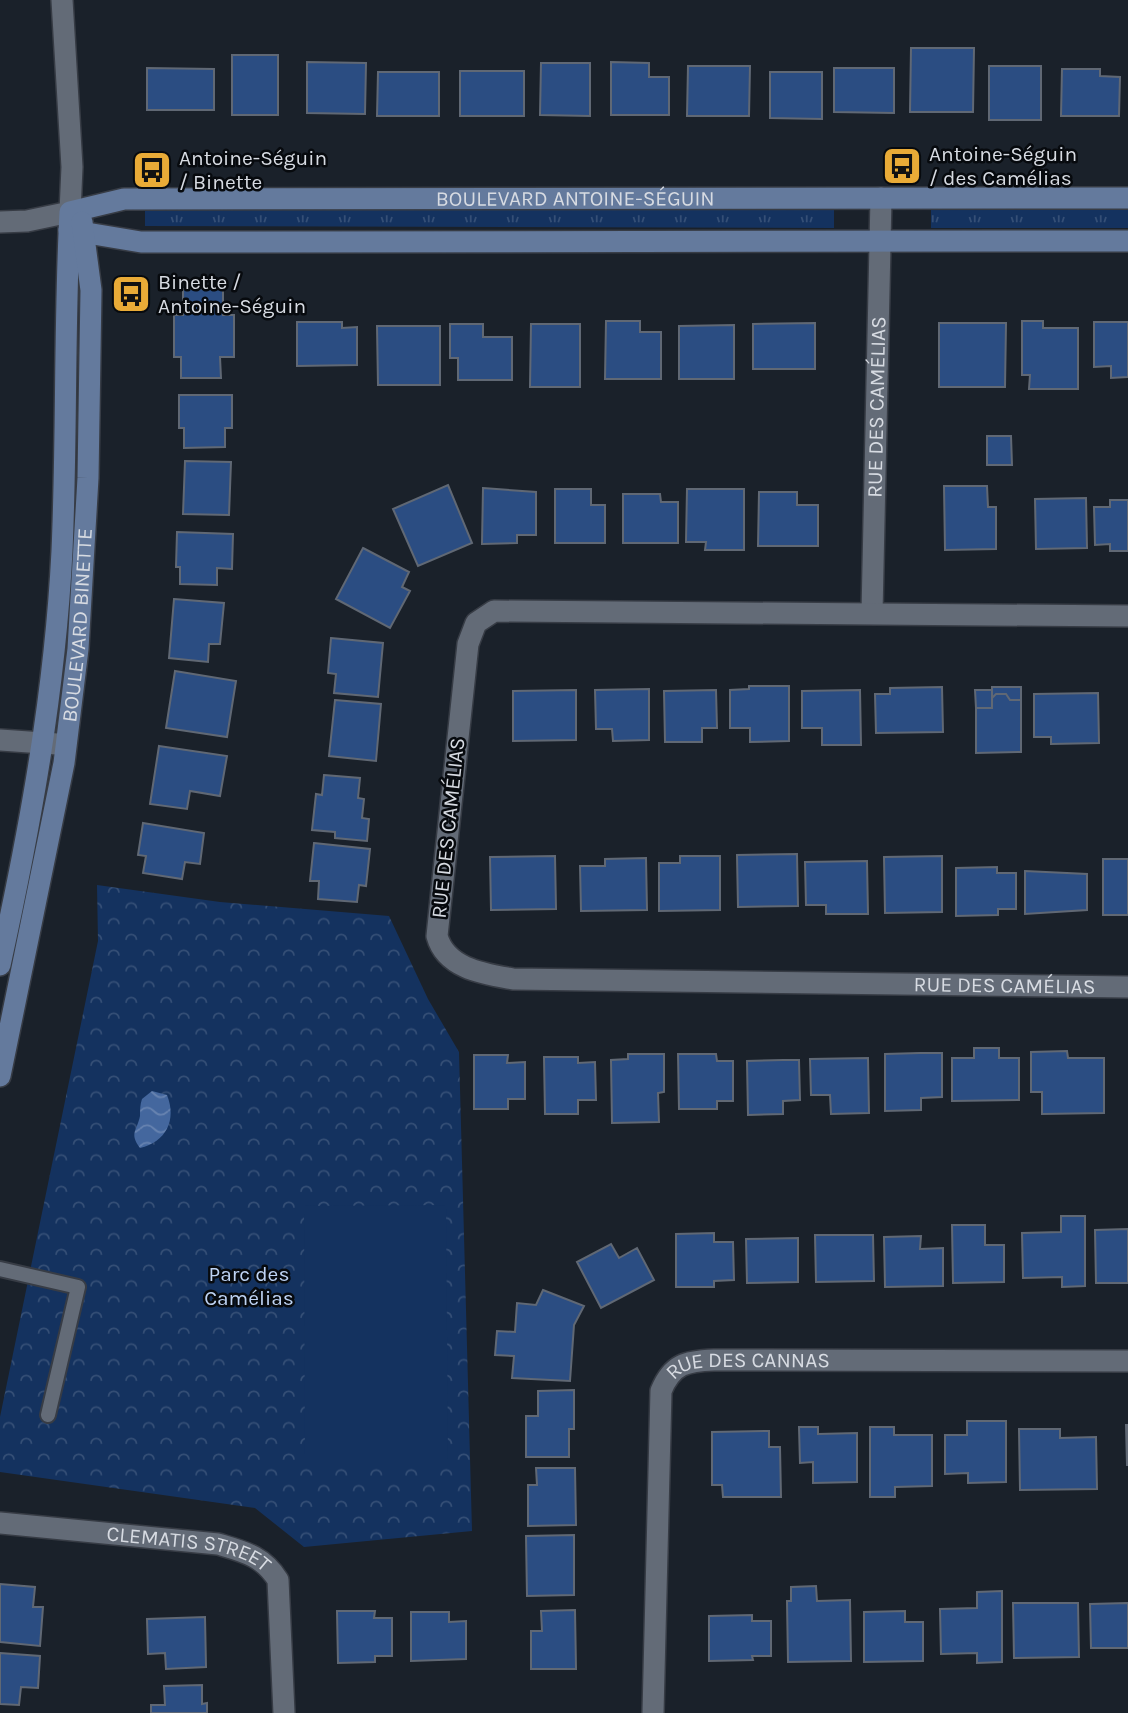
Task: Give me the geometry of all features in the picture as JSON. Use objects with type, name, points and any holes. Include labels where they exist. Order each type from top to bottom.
[{"type":"street","name":"BOULEVARD BINETTE","points":[[0,965],[43,743],[62,551],[76,221],[62,0]]},
{"type":"street","name":"RUE DES CAMÉLIAS","points":[[872,613],[881,198]]},
{"type":"street","name":"BOULEVARD ANTOINE-SÉGUIN","points":[[76,221],[124,199],[1128,198]]},
{"type":"street","name":"BOULEVARD BINETTE","points":[[0,1076],[66,745],[80,624],[87,503],[91,290],[76,221]]},
{"type":"street","name":"BOULEVARD ANTOINE-SÉGUIN","points":[[0,222],[76,221],[141,242],[1128,241]]},
{"type":"street","name":"RUE DES CAMÉLIAS","points":[[1128,616],[502,610],[482,617],[470,634],[465,668],[437,925],[439,944],[445,953],[471,969],[513,979],[1128,987]]},
{"type":"street","points":[[0,740],[66,745]]},
{"type":"street","name":"RUE DES CANNAS","points":[[653,1713],[661,1391],[673,1368],[692,1360],[1128,1361]]},
{"type":"street","name":"CLEMATIS STREET","points":[[0,1523],[218,1544],[253,1554],[267,1563],[278,1580],[284,1713]]},
{"type":"lane","points":[[0,1269],[79,1287],[48,1415]]},
{"type":"green space","points":[[145,208],[834,210],[834,228],[145,226]]},
{"type":"green space","points":[[931,209],[1128,209],[1128,228],[931,228]]},
{"type":"green space","name":"Parc des Camélias","points":[[97,885],[220,902],[389,916],[428,999],[459,1052],[472,1531],[304,1547],[255,1508],[0,1472],[0,1417],[98,941]]},
{"type":"green space","points":[[446,1205],[448,1461],[305,1461],[304,1206]]},
{"type":"water","points":[[152,1091],[167,1095],[170,1121],[157,1141],[140,1148],[135,1132],[140,1105],[142,1099]]},
{"type":"building","points":[[911,48],[974,48],[973,112],[910,112]]},
{"type":"building","points":[[232,55],[278,55],[278,115],[232,115]]},
{"type":"building","points":[[307,62],[366,63],[365,114],[307,113]]},
{"type":"building","points":[[611,62],[649,63],[649,77],[669,77],[669,115],[611,115]]},
{"type":"building","points":[[541,63],[590,63],[590,116],[540,115]]},
{"type":"building","points":[[688,66],[750,66],[749,116],[687,116]]},
{"type":"building","points":[[989,66],[1041,66],[1041,120],[989,120]]},
{"type":"building","points":[[147,68],[214,69],[214,110],[147,110]]},
{"type":"building","points":[[834,68],[894,68],[894,113],[834,112]]},
{"type":"building","points":[[1062,69],[1100,69],[1100,76],[1120,77],[1119,116],[1061,116]]},
{"type":"building","points":[[460,71],[524,71],[524,116],[460,116]]},
{"type":"building","points":[[378,72],[439,72],[439,116],[377,116]]},
{"type":"building","points":[[770,72],[822,72],[822,119],[770,118]]},
{"type":"building","points":[[223,288],[223,315],[234,315],[234,357],[220,357],[221,378],[181,378],[181,357],[174,357],[174,315],[183,315],[183,289]]},
{"type":"building","points":[[606,321],[640,321],[640,332],[661,332],[661,379],[605,379]]},
{"type":"building","points":[[1022,321],[1043,321],[1043,328],[1078,328],[1078,389],[1029,389],[1030,375],[1022,375]]},
{"type":"building","points":[[297,322],[342,322],[342,328],[357,327],[357,365],[297,366]]},
{"type":"building","points":[[1094,322],[1128,322],[1128,377],[1111,378],[1111,366],[1094,367]]},
{"type":"building","points":[[815,323],[815,369],[753,369],[753,324]]},
{"type":"building","points":[[939,323],[1006,323],[1005,387],[939,387]]},
{"type":"building","points":[[450,324],[483,324],[483,337],[512,337],[512,380],[458,380],[458,358],[450,358]]},
{"type":"building","points":[[531,324],[580,324],[580,387],[530,387]]},
{"type":"building","points":[[734,325],[734,379],[679,379],[679,326]]},
{"type":"building","points":[[377,326],[440,326],[440,385],[378,385]]},
{"type":"building","points":[[179,395],[232,395],[232,428],[225,428],[225,447],[184,448],[184,428],[179,428]]},
{"type":"building","points":[[987,436],[1011,436],[1012,465],[987,465]]},
{"type":"building","points":[[185,461],[231,462],[229,515],[183,514]]},
{"type":"building","points":[[448,485],[472,543],[418,566],[393,509]]},
{"type":"building","points":[[944,486],[987,486],[988,507],[996,507],[996,549],[945,550]]},
{"type":"building","points":[[483,488],[536,492],[536,535],[517,535],[517,543],[482,544]]},
{"type":"building","points":[[555,489],[591,489],[591,505],[605,505],[605,543],[555,543]]},
{"type":"building","points":[[687,489],[744,489],[744,550],[705,550],[706,542],[686,542]]},
{"type":"building","points":[[759,492],[797,492],[797,505],[818,505],[818,546],[758,546]]},
{"type":"building","points":[[623,494],[660,494],[661,502],[678,502],[678,543],[623,543]]},
{"type":"building","points":[[1086,498],[1087,548],[1036,549],[1035,499]]},
{"type":"building","points":[[1110,500],[1128,500],[1128,551],[1110,551],[1110,544],[1095,545],[1094,507],[1110,507]]},
{"type":"building","points":[[177,532],[233,534],[232,569],[217,568],[217,585],[180,584],[180,567],[176,567]]},
{"type":"building","points":[[363,548],[409,572],[402,587],[410,591],[390,628],[336,599]]},
{"type":"building","points":[[174,599],[224,603],[220,644],[209,644],[208,662],[169,658]]},
{"type":"building","points":[[331,638],[383,643],[378,697],[334,693],[336,674],[328,673]]},
{"type":"building","points":[[175,671],[236,681],[227,737],[166,728]]},
{"type":"building","points":[[749,686],[789,686],[789,741],[750,742],[750,728],[730,728],[730,690],[749,689]]},
{"type":"building","points":[[942,687],[943,732],[876,733],[875,694],[890,694],[890,688]]},
{"type":"building","points":[[992,687],[1021,687],[1021,700],[1010,700],[1006,694],[996,694],[992,698]]},
{"type":"building","points":[[649,689],[649,740],[613,741],[612,729],[596,729],[595,690]]},
{"type":"building","points":[[576,690],[576,740],[513,741],[513,691]]},
{"type":"building","points":[[716,690],[717,728],[702,728],[702,742],[665,742],[664,691]]},
{"type":"building","points":[[860,690],[861,745],[822,745],[822,728],[802,728],[802,691]]},
{"type":"building","points":[[975,690],[992,690],[992,708],[976,708]]},
{"type":"building","points":[[1098,693],[1099,743],[1051,744],[1051,737],[1034,737],[1034,694]]},
{"type":"building","points":[[996,694],[1006,694],[1010,700],[1021,700],[1021,752],[976,753],[976,708],[992,708],[992,698]]},
{"type":"building","points":[[335,700],[381,704],[376,761],[329,756]]},
{"type":"building","points":[[159,746],[227,756],[220,796],[190,791],[187,809],[150,804]]},
{"type":"building","points":[[324,775],[360,778],[358,798],[364,799],[362,818],[369,819],[367,841],[335,838],[335,832],[312,830],[316,794],[322,795]]},
{"type":"building","points":[[143,823],[204,833],[200,864],[185,862],[182,879],[143,873],[146,856],[138,855]]},
{"type":"building","points":[[314,843],[370,849],[366,886],[359,885],[357,902],[318,899],[319,881],[310,881]]},
{"type":"building","points":[[797,854],[798,906],[738,907],[737,855]]},
{"type":"building","points":[[555,856],[556,909],[491,910],[490,857]]},
{"type":"building","points":[[680,856],[720,856],[720,910],[659,911],[659,863],[680,863]]},
{"type":"building","points":[[942,856],[942,912],[885,913],[884,857]]},
{"type":"building","points":[[646,858],[647,910],[581,911],[580,866],[605,866],[605,859]]},
{"type":"building","points":[[1103,859],[1128,859],[1128,915],[1103,915]]},
{"type":"building","points":[[867,861],[868,914],[826,914],[826,905],[806,905],[805,862]]},
{"type":"building","points":[[997,867],[997,873],[1016,873],[1016,909],[998,909],[998,915],[956,916],[956,868]]},
{"type":"building","points":[[1025,871],[1087,874],[1087,910],[1025,914]]},
{"type":"building","points":[[974,1048],[999,1048],[999,1058],[1019,1058],[1019,1100],[952,1101],[952,1058],[974,1058]]},
{"type":"building","points":[[1067,1051],[1068,1058],[1104,1058],[1104,1113],[1042,1114],[1042,1092],[1031,1092],[1031,1052]]},
{"type":"building","points":[[942,1053],[942,1097],[921,1098],[921,1110],[885,1111],[885,1054]]},
{"type":"building","points":[[628,1054],[664,1054],[664,1092],[658,1093],[659,1122],[612,1123],[611,1060],[628,1059]]},
{"type":"building","points":[[678,1054],[716,1054],[717,1061],[733,1061],[733,1101],[717,1101],[717,1109],[679,1109]]},
{"type":"building","points":[[474,1055],[508,1055],[507,1063],[525,1062],[525,1099],[508,1099],[508,1109],[474,1109]]},
{"type":"building","points":[[544,1057],[578,1057],[578,1063],[595,1062],[596,1100],[578,1100],[578,1114],[545,1114]]},
{"type":"building","points":[[868,1058],[869,1113],[831,1114],[830,1095],[811,1095],[810,1059]]},
{"type":"building","points":[[799,1060],[800,1100],[783,1101],[783,1114],[748,1115],[747,1061]]},
{"type":"building","points":[[1061,1216],[1085,1216],[1085,1286],[1062,1287],[1062,1277],[1023,1278],[1022,1233],[1061,1232]]},
{"type":"building","points":[[952,1225],[985,1225],[985,1245],[1004,1245],[1004,1282],[953,1283]]},
{"type":"building","points":[[1128,1229],[1128,1283],[1096,1283],[1095,1230]]},
{"type":"building","points":[[714,1233],[714,1242],[733,1242],[734,1280],[714,1281],[714,1287],[676,1287],[676,1234]]},
{"type":"building","points":[[815,1235],[873,1235],[874,1281],[816,1282]]},
{"type":"building","points":[[921,1236],[920,1249],[943,1248],[943,1286],[885,1287],[884,1237]]},
{"type":"building","points":[[798,1238],[798,1282],[747,1283],[746,1239]]},
{"type":"building","points":[[611,1244],[619,1258],[637,1248],[654,1280],[601,1308],[577,1262]]},
{"type":"building","points":[[543,1290],[584,1306],[574,1325],[570,1381],[512,1378],[514,1356],[495,1355],[497,1331],[515,1332],[517,1303],[536,1305]]},
{"type":"building","points":[[574,1390],[574,1429],[569,1429],[569,1457],[526,1457],[526,1416],[538,1416],[538,1391]]},
{"type":"building","points":[[967,1421],[1006,1421],[1006,1482],[968,1483],[968,1473],[945,1474],[945,1435],[967,1435]]},
{"type":"building","points":[[1128,1425],[1128,1465],[1127,1465]]},
{"type":"building","points":[[799,1427],[818,1427],[818,1434],[857,1433],[857,1482],[813,1483],[813,1462],[800,1463]]},
{"type":"building","points":[[870,1427],[894,1427],[894,1435],[932,1435],[932,1486],[895,1487],[895,1497],[870,1497]]},
{"type":"building","points":[[1019,1429],[1060,1429],[1060,1438],[1096,1437],[1097,1489],[1020,1490]]},
{"type":"building","points":[[769,1431],[769,1447],[780,1447],[781,1497],[723,1497],[722,1485],[712,1485],[712,1432]]},
{"type":"building","points":[[536,1468],[575,1468],[576,1525],[528,1526],[528,1485],[537,1485]]},
{"type":"building","points":[[574,1535],[574,1595],[527,1596],[526,1536]]},
{"type":"building","points":[[0,1584],[35,1587],[33,1607],[43,1607],[40,1646],[0,1642]]},
{"type":"building","points":[[816,1586],[817,1601],[850,1600],[851,1661],[788,1662],[787,1601],[791,1601],[791,1587]]},
{"type":"building","points":[[1002,1591],[1002,1662],[977,1663],[977,1653],[941,1654],[940,1609],[977,1608],[977,1592]]},
{"type":"building","points":[[1013,1603],[1078,1603],[1079,1657],[1014,1658]]},
{"type":"building","points":[[1128,1603],[1128,1648],[1091,1648],[1090,1604]]},
{"type":"building","points":[[575,1610],[576,1669],[531,1669],[531,1631],[542,1631],[541,1611]]},
{"type":"building","points":[[337,1611],[375,1611],[374,1618],[392,1618],[392,1656],[375,1656],[375,1662],[338,1663]]},
{"type":"building","points":[[905,1611],[905,1622],[923,1622],[923,1661],[864,1662],[864,1612]]},
{"type":"building","points":[[411,1612],[449,1612],[449,1622],[466,1621],[466,1659],[411,1661]]},
{"type":"building","points":[[752,1615],[752,1621],[771,1621],[771,1656],[752,1656],[753,1660],[709,1661],[709,1616]]},
{"type":"building","points":[[205,1617],[206,1667],[166,1669],[165,1653],[148,1654],[147,1619]]},
{"type":"building","points":[[0,1653],[40,1656],[38,1688],[21,1687],[19,1705],[0,1704]]},
{"type":"building","points":[[202,1685],[202,1704],[207,1703],[207,1713],[151,1713],[151,1705],[165,1705],[164,1686]]},
{"type":"place","name":"Antoine-Séguin / des Camélias","points":[[902,166]]},
{"type":"place","name":"Antoine-Séguin / Binette","points":[[152,170]]},
{"type":"place","name":"Binette / Antoine-Séguin","points":[[131,294]]}]
